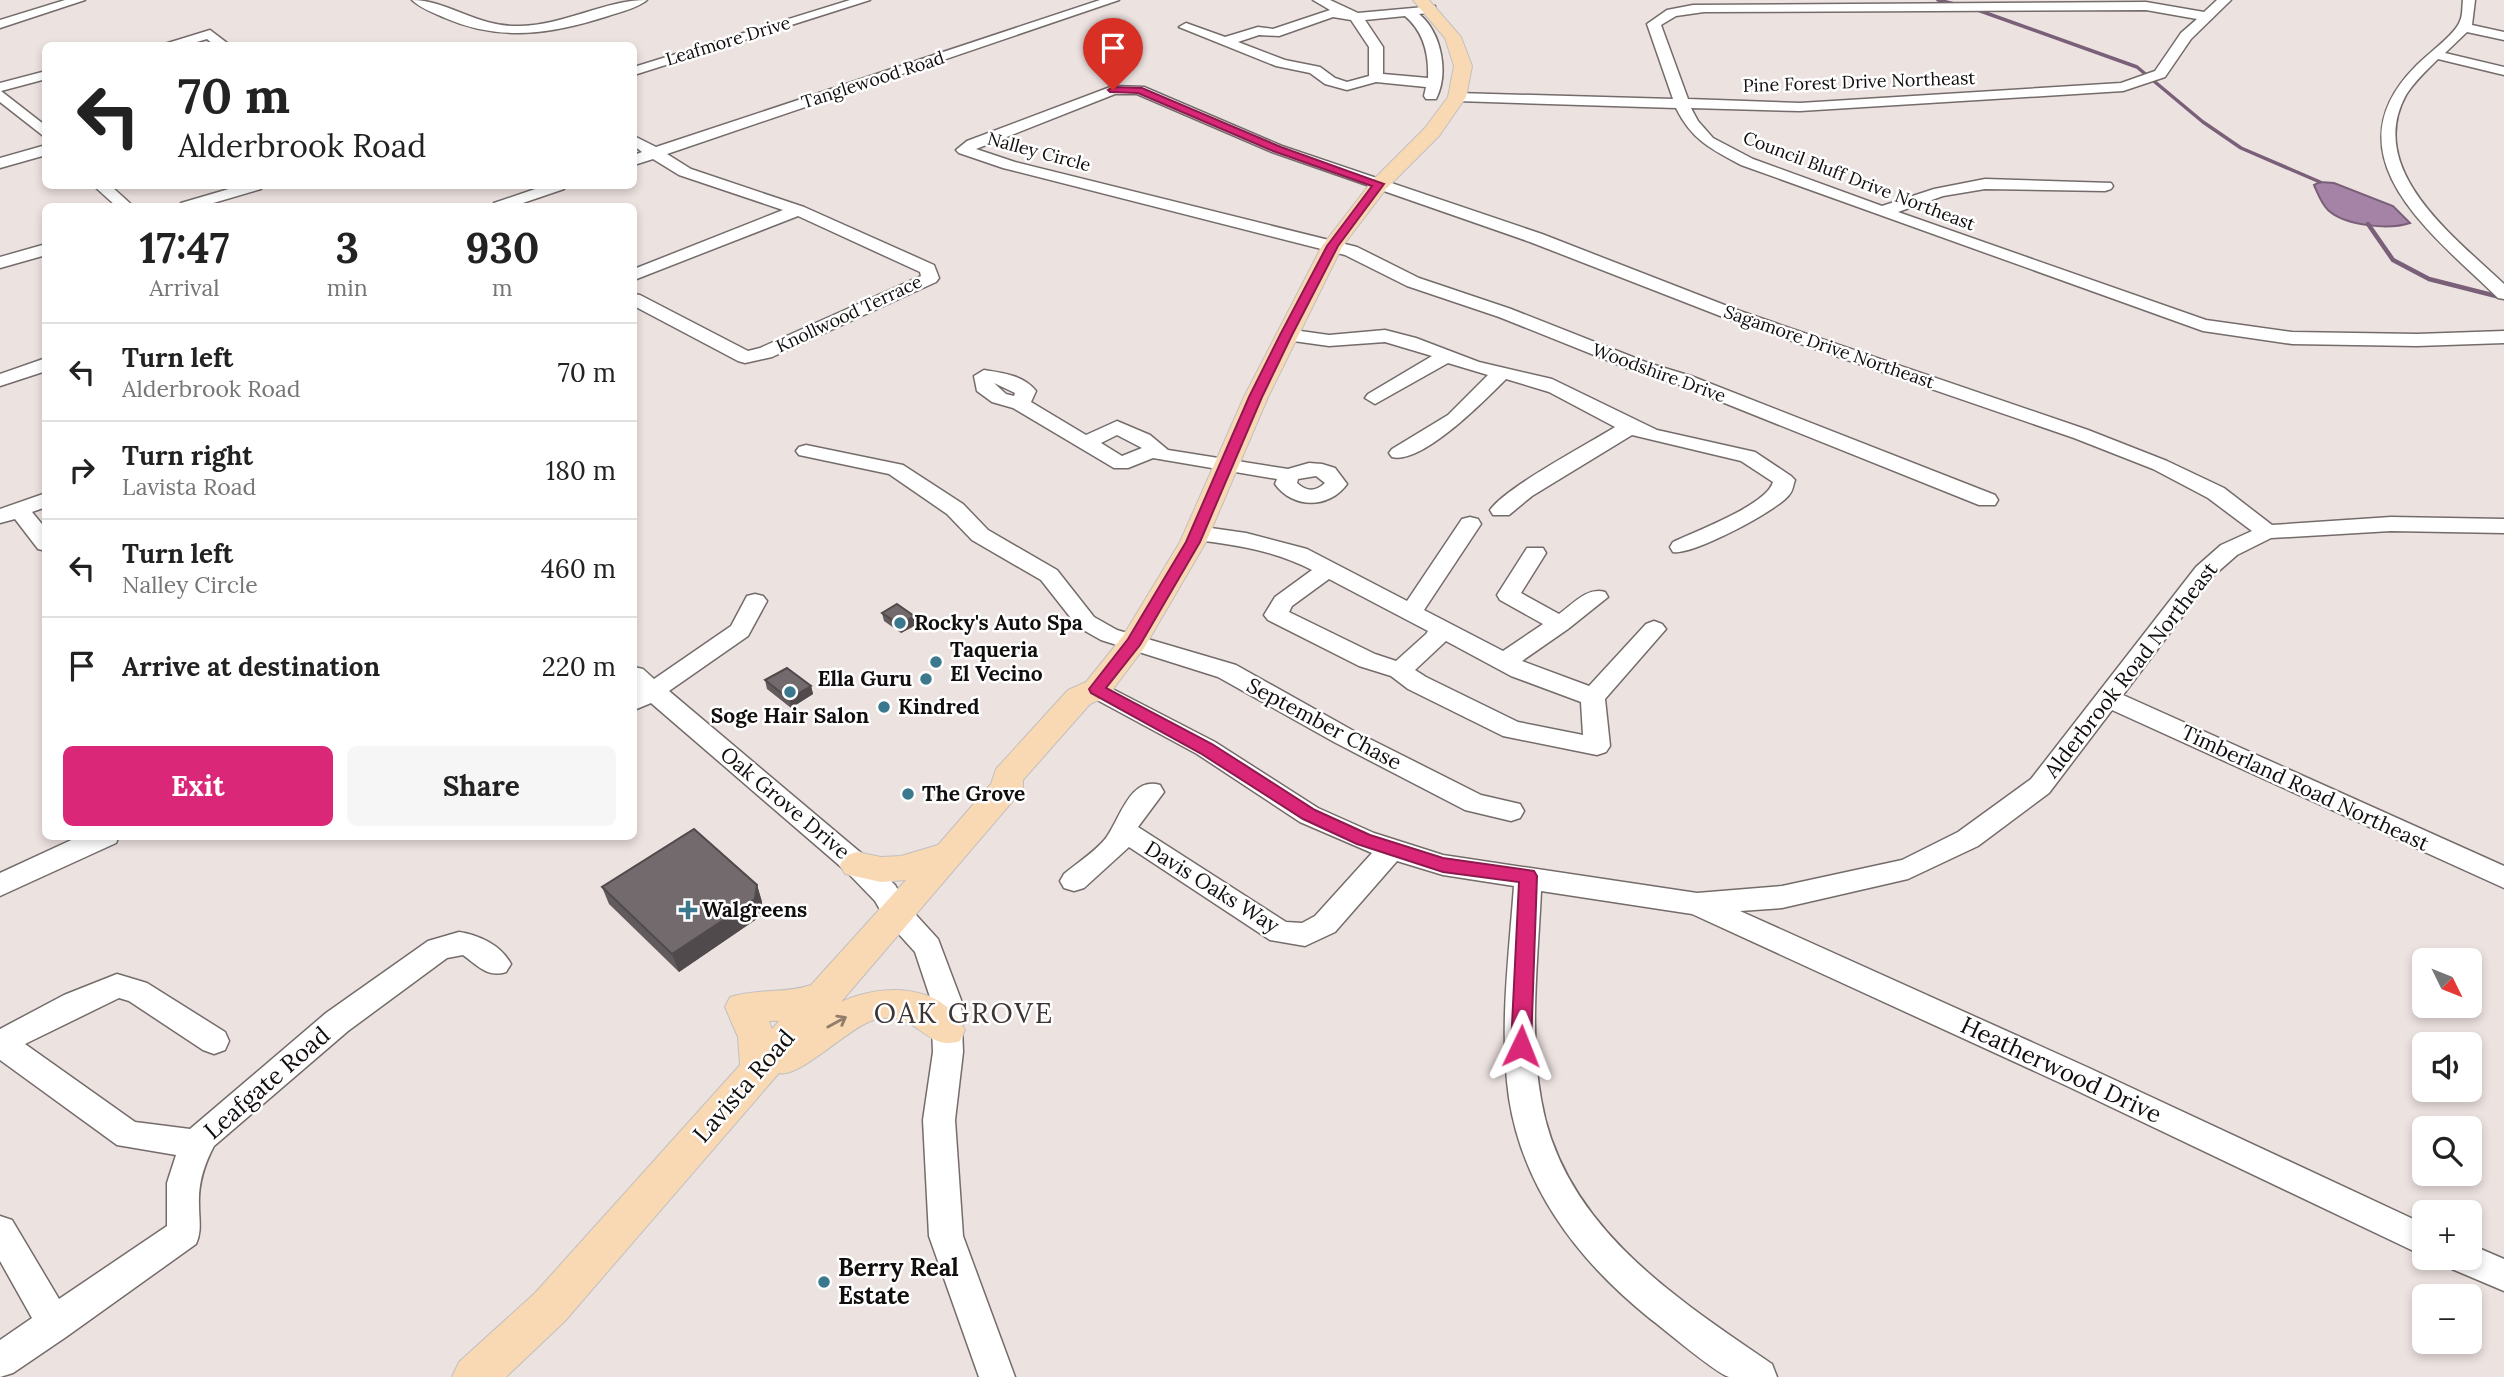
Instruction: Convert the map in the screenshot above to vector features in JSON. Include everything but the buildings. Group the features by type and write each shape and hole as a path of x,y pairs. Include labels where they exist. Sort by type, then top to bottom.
{"main road":[{"name":"Lavista Road","path":"474,1377 550,1307 951,852 1007,787 1007,777 1049,728 1079,697 1097,689 1134,641 1197,533 1286,335 1332,246 1379,184 1432,132 1457,97 1463,66 1452,37 1417,9"},
{"path":"857,864 887,871 909,869 951,852"},
{"path":"750,1080 760,1056 757,1032 743,1007 794,1006 822,996"},
{"path":"750,1080 830,1026 873,1003 892,1002 913,1006 933,1016 947,1030"}],"street":[{"path":"0,24 79,0"},
{"path":"418,0 471,23 505,30 541,28 641,0"},
{"name":"Leafmore Drive","path":"637,70 864,0"},
{"name":"Tanglewood Road","path":"637,159 1113,0"},
{"path":"1319,0 1350,13 1380,15 1417,9"},
{"name":"Pine Forest Drive Northeast","path":"1457,97 1499,96 1683,106 1800,107 2123,87 2160,74 2172,53 2225,0"},
{"path":"2469,0 2468,19 2464,27 2398,95 2390,116 2392,164 2404,189 2504,294"},
{"name":"Council Bluff Drive Northeast","path":"2207,17 2146,6 1681,12 1659,19 1654,24 1683,106 1691,122 1708,141 1748,162 1882,212 2203,325 2292,338 2417,340 2504,337"},
{"path":"1224,41 1258,31 1274,33 1333,13 1417,9"},
{"path":"1186,27 1281,62 1315,70 1330,81 1347,86 1376,78 1433,90 1434,49 1418,19 1417,9"},
{"path":"1350,13 1376,47 1376,78"},
{"path":"2464,27 2504,36"},
{"path":"180,42 210,34 219,42"},
{"path":"2437,55 2504,71"},
{"path":"0,87 42,76"},
{"name":"Nalley Circle","path":"1332,246 996,161 964,150 972,144 1092,97 1113,90 1127,89 1139,90 1277,149 1379,184"},
{"path":"0,95 42,131"},
{"name":"Knollwood Terrace","path":"637,142 685,172 798,210 909,259 928,269 929,278 765,353 744,357 637,301"},
{"path":"0,163 42,151"},
{"name":"Sagamore Drive Northeast","path":"1379,184 1536,238 1734,314 2148,460 2216,493 2267,532"},
{"path":"1882,212 1940,192 1986,184 2105,186"},
{"path":"105,189 121,203"},
{"path":"197,203 245,189"},
{"path":"509,203 549,189"},
{"path":"637,274 798,210"},
{"name":"Woodshire Drive","path":"1332,246 1351,251 1413,282 1505,313 1641,367 1684,380 1987,500"},
{"path":"0,263 42,250"},
{"path":"1286,335 1344,340 1388,336 1463,362 1543,382 1630,427 1661,437 1726,448 1753,457 1770,466 1784,480 1781,492 1759,509 1681,547"},
{"path":"1375,398 1448,355"},
{"path":"0,380 42,365"},
{"path":"1399,453 1455,419 1502,372"},
{"path":"1020,404 1121,464 1156,450"},
{"path":"1086,443 1117,427 1143,439 1162,455 1227,466 1298,472"},
{"path":"1501,510 1525,492 1630,427"},
{"name":"September Chase","path":"806,451 897,469 955,509 980,535 1049,575 1086,622 1110,635 1227,671 1343,736 1474,803 1511,811"},
{"path":"42,501 10,513 42,541"},
{"path":"1411,612 1470,524"},
{"name":"Alderbrook Road Northeast","path":"1697,904 1782,897 1908,869 1968,839 2040,786 2204,572 2229,550 2267,532 2391,524 2504,526"},
{"path":"1197,533 1246,540 1299,555 1505,661 1593,696"},
{"path":"1535,553 1508,595 1560,624"},
{"path":"1327,569 1283,602 1276,615 1367,660 1400,670 1418,683 1512,730 1597,746 1593,696 1654,629"},
{"path":"1505,661 1597,597"},
{"path":"640,689 696,663 740,631 755,601"},
{"path":"1400,670 1436,638 1441,628"},
{"name":"Oak Grove Drive","path":"640,689 857,864 928,947 946,1000 948,1052 939,1120 946,1236 997,1377"},
{"path":"1097,689 1206,748 1309,815 1364,839 1443,865 1697,904"},
{"name":"Timberland Road Northeast","path":"2106,697 2504,878"},
{"path":"1074,881 1117,844 1128,819 1151,792"},
{"name":"Davis Oaks Way","path":"1124,831 1280,932 1305,935 1325,923 1392,849"},
{"path":"0,885 97,840"},
{"path":"1528,876 1521,1046 1525,1100 1546,1175 1560,1200 1597,1247 1637,1286 1684,1324 1759,1377"},
{"name":"Heatherwood Drive","path":"1697,904 2078,1077 2412,1235"},
{"name":"Leafgate Road","path":"0,1361 184,1233 180,1196 188,1160 203,1136 337,1022 438,949 459,943 471,945 496,964"},
{"path":"198,1144 128,1135 0,1043 75,1004 117,986 136,991 214,1041"},
{"path":"5,1251 54,1325"},
{"path":"2482,1266 2504,1275"}],"shaded area":[{"path":"2320,182 2334,183 2393,206 2410,223 2379,226 2345,220 2323,204 2314,185"}],"waterway":[{"path":"1938,0 1959,5"},
{"path":"1972,8 2137,67 2203,122 2241,148 2320,182"},
{"path":"2368,224 2393,260 2429,279 2504,298"}],"place":[{"name":"Rocky's Auto Spa","path":"900,623"},
{"name":"Taqueria El Vecino","path":"936,662"},
{"name":"Ella Guru","path":"926,679"},
{"name":"Soge Hair Salon","path":"790,692"},
{"name":"Kindred","path":"884,707"},
{"name":"The Grove","path":"908,794"},
{"name":"Walgreens","path":"688,910"},
{"name":"Berry Real Estate","path":"824,1282"}],"district":[{"name":"OAK GROVE","path":"964,1013"}],"route":[{"path":"1113,90 1139,90 1277,149 1379,184 1332,246 1255,397 1193,542 1134,641 1097,689 1206,748 1309,815 1364,839 1443,865 1528,876 1521,1046"}]}
